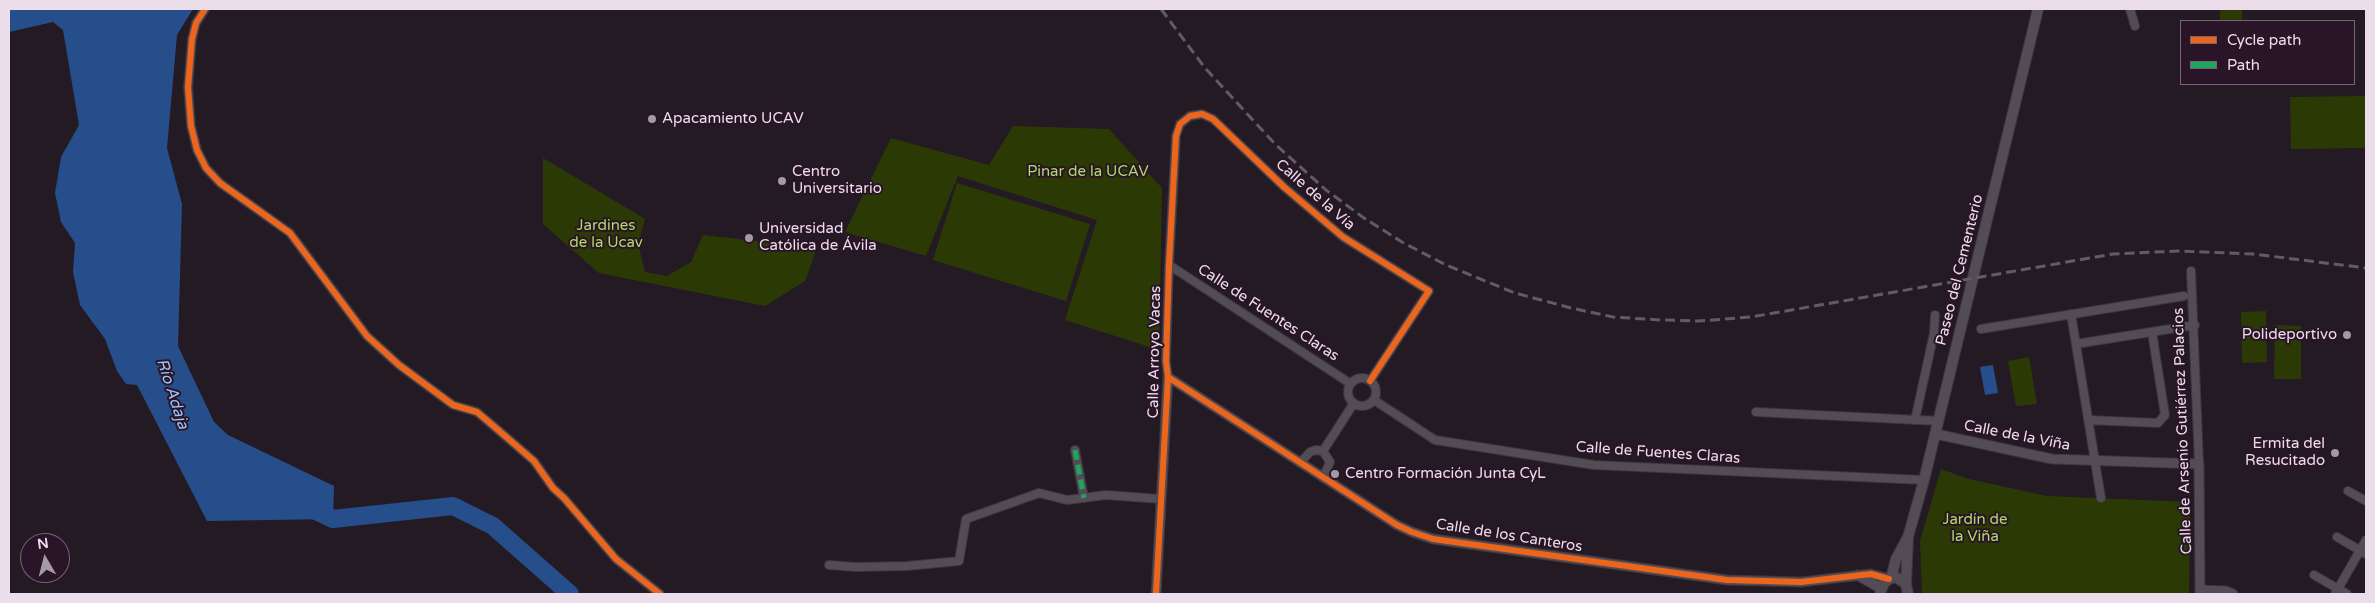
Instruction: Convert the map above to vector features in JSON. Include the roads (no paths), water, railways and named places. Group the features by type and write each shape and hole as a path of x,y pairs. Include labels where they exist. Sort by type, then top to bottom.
{"main road":[{"name":"Paseo del Cementerio","path":"1890,578 1896,560 1908,537 1936,434 2038,9"},
{"name":"Paseo del Cementerio","path":"1908,537 1908,590"},
{"path":"1879,592 1890,578 1900,578 1908,590"}],"street":[{"path":"205,9 196,23 192,38 188,87 190,126 197,150 206,168 220,183 290,233 367,336 399,365 453,404 476,412 498,429 534,461 553,488 564,498 616,559 660,594"},
{"path":"2130,9 2135,26"},
{"name":"Calle de la Vía","path":"1190,116 1202,114 1213,119 1284,187 1343,237 1429,291 1370,380"},
{"name":"Calle Arroyo Vacas","path":"1156,594 1168,377 1166,361 1176,136 1180,124 1190,116"},
{"name":"Calle de Fuentes Claras","path":"1170,265 1351,384"},
{"name":"Calle de Arsenio Gutiérrez Palacios","path":"2191,271 2195,325 2199,464 2200,592"},
{"path":"1981,329 2184,296"},
{"name":"Calle de la Viña","path":"2071,314 2101,498"},
{"path":"1915,420 1934,333 1936,315"},
{"path":"2076,344 2195,325"},
{"path":"2088,420 2158,423 2165,414 2152,332"},
{"name":"Calle de los Canteros","path":"1168,377 1397,525 1434,539 1726,580 1801,582 1871,574 1890,578"},
{"path":"1358,379 1370,380 1376,387 1374,400 1362,406 1354,403 1349,396 1351,384 1358,379"},
{"name":"Calle de Fuentes Claras","path":"1374,400 1435,440 1594,465 1924,480"},
{"path":"1323,452 1354,403"},
{"path":"1756,412 1939,421"},
{"name":"Calle de la Viña","path":"1936,434 2052,459 2095,462 2199,464"},
{"path":"1074,450 1084,498"},
{"path":"1300,463 1310,452 1316,450 1323,452 1330,462 1324,478"},
{"path":"2348,491 2366,501"},
{"path":"830,564 856,567 959,561 966,520 1039,493 1067,500 1106,495 1162,499"},
{"path":"2337,537 2363,552"},
{"path":"2337,592 2363,552 2366,540"},
{"path":"1856,575 1879,592"},
{"path":"2314,575 2337,592 2347,594"},
{"path":"2200,592 2226,592 2232,594"}],"water":[{"path":"9,9 193,9 177,35 167,148 182,204 178,346 214,422 228,435 334,486 333,519 207,521 137,385 126,384 117,371 105,339 80,305 73,272 75,243 61,222 55,193 61,157 79,125 63,30 53,22 9,32"},
{"path":"1993,365 1998,393 1985,395 1980,367"}],"waterway":[{"name":"Río Adaja","path":"312,509 333,519 453,506 493,526 570,594"}],"railway":[{"path":"1161,9 1205,68 1275,144 1326,190 1364,218 1402,242 1446,265 1515,293 1571,308 1613,317 1661,320 1699,321 1751,317 2113,254 2179,251 2253,254 2366,268"}],"place":[{"name":"Apacamiento UCAV","path":"652,119"},
{"name":"Centro Universitario","path":"782,181"},
{"name":"Universidad Católica de Ávila","path":"749,238"},
{"name":"Polideportivo","path":"2347,335"},
{"name":"Ermita del Resucitado","path":"2335,453"},
{"name":"Centro Formación Junta CyL","path":"1335,474"}],"park label":[{"name":"Pinar de la UCAV","path":"1088,172"},
{"name":"Jardines de la Ucav","path":"606,234"},
{"name":"Jardín de la Viña","path":"1975,528"}]}
